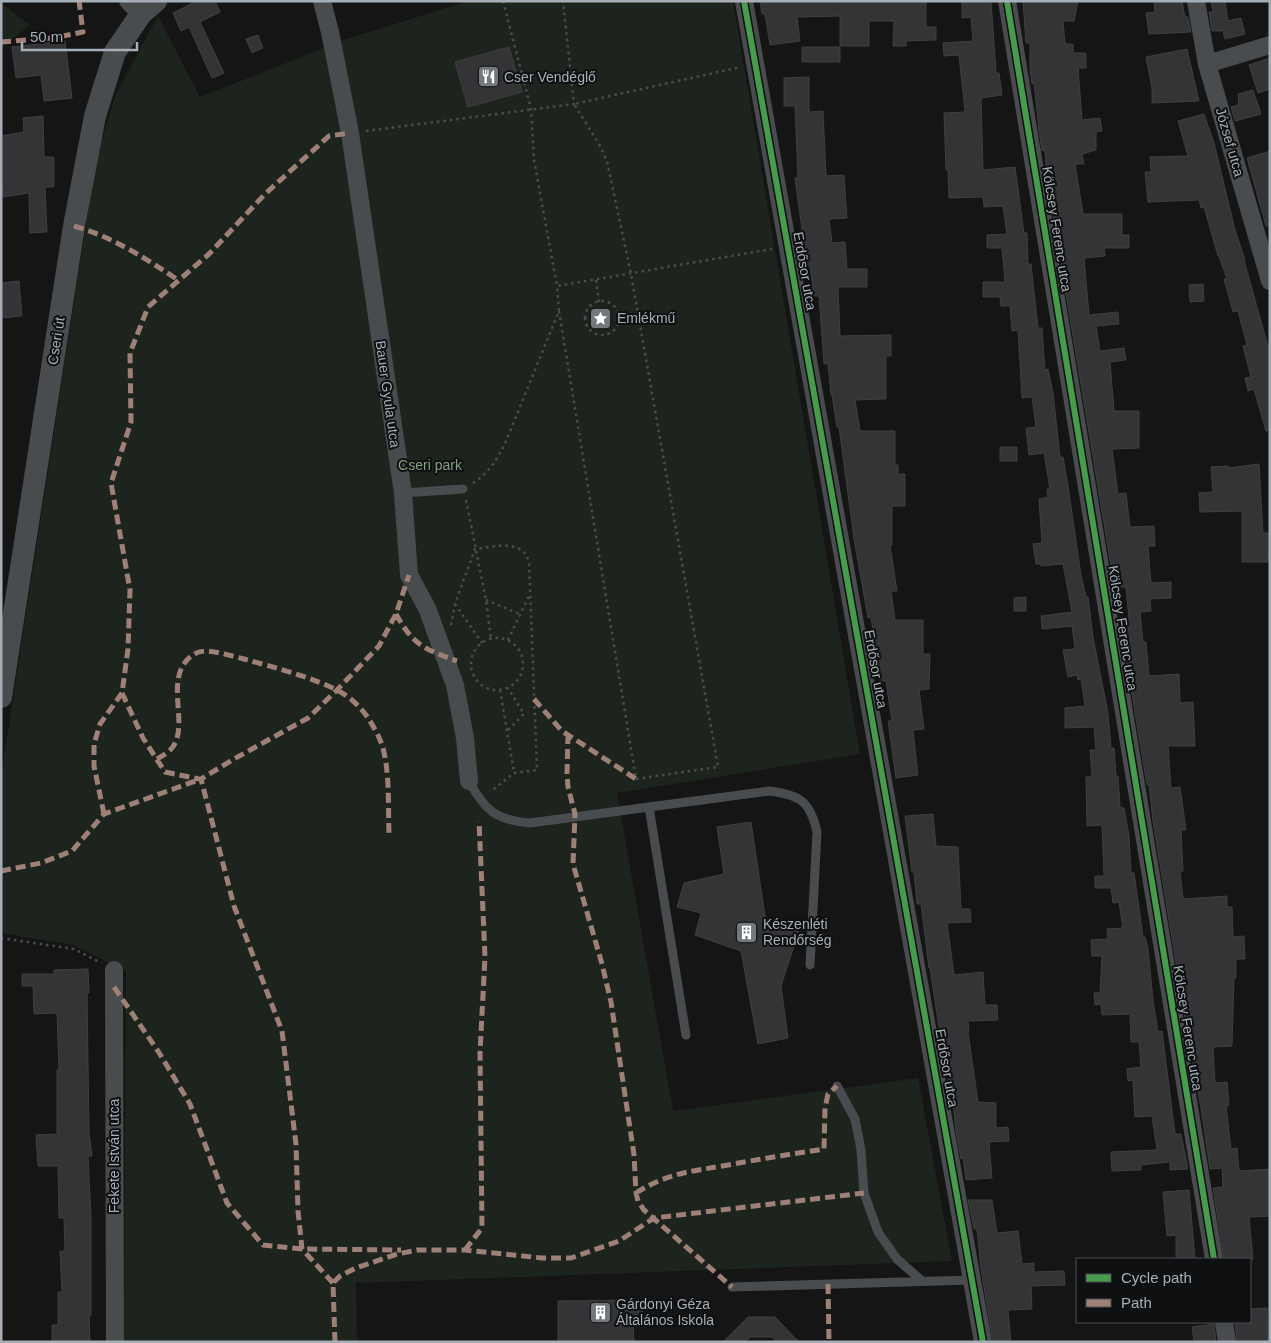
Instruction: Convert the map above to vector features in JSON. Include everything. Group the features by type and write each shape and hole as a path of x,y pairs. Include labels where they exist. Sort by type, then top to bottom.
{"street":[{"name":"Bauer Gyula utca","path":"322,1 350,133 403,493 409,576 427,608 455,685 465,738 469,781"},
{"name":"Erdősor utca","path":"744,1 983,1342"},
{"name":"Kölcsey Ferenc utca","path":"1007,1 1214,1258"},
{"name":"József utca","path":"1196,1 1207,64 1270,281"},
{"name":"Cseri út","path":"1,697 72,236 95,116 115,52 141,5"},
{"path":"1207,64 1270,44"},
{"name":"Fekete István utca","path":"114,970 115,1342"},
{"path":"1224,1323 1227,1342"}],"lane":[{"path":"403,493 464,489"},
{"path":"469,781 479,800 494,814 511,821 530,823 770,791 789,794 804,802 813,815 817,832 810,965"},
{"path":"649,807 686,1034"},
{"path":"837,1086 855,1119 861,1150 864,1194 878,1232 897,1259 922,1281"},
{"path":"732,1287 972,1280"}],"path":[{"path":"503,1 532,109 534,160 557,286 559,311 636,779 718,767 631,274 607,161 599,144 574,104 563,1"},
{"path":"350,133 574,104 755,64"},
{"path":"557,286 788,246"},
{"path":"596,280 599,302"},
{"path":"599,302 608,302 614,305 620,318 616,328 608,335 595,334 585,325 586,310 589,305 599,302"},
{"path":"491,639 486,600 464,489 479,479 496,462 559,311"},
{"path":"475,549 510,546 522,550 528,557 537,770 514,773 479,800"},
{"path":"453,633 451,624 455,604 475,549"},
{"path":"508,640 530,594"},
{"path":"486,600 520,614"},
{"path":"455,604 482,643"},
{"path":"491,639 508,640 515,645 523,660 520,676 508,688 500,690 490,689 481,685 475,678 471,668 475,650 482,643 491,639"},
{"path":"507,731 524,714 508,688"},
{"path":"500,690 514,773"},
{"path":"1,938 74,949 114,970"}],"green space":[{"name":"Cseri park","path":"468,1 733,1 860,754 617,793 673,1111 918,1078 952,1261 356,1283 357,1342 124,1342 126,971 73,945 1,933 1,777 96,159 116,94 158,16 200,97 347,39"},
{"path":"1,3 30,25 1,48"}],"building":[{"path":"197,1 215,1 220,12 200,22 224,73 212,78 189,27 181,31 173,13"},
{"path":"760,1 926,1 926,27 936,27 936,40 906,41 906,46 893,46 894,21 869,21 869,46 840,46 840,16 797,17 800,41 770,45 765,14 762,14"},
{"path":"991,1 996,73 999,73 1002,95 981,98 983,170 1015,167 1024,233 1027,233 1028,264 1031,264 1038,328 1042,328 1045,370 1048,369 1053,393 1060,457 1063,457 1081,575 1086,597 1088,597 1093,637 1108,713 1111,748 1114,748 1120,807 1124,808 1129,836 1131,873 1134,873 1143,937 1145,937 1148,949 1158,1032 1162,1031 1175,1134 1181,1134 1188,1169 1170,1170 1170,1162 1141,1165 1141,1170 1112,1171 1111,1152 1157,1150 1152,1116 1135,1117 1133,1080 1128,1081 1127,1069 1141,1067 1139,1042 1131,1042 1130,1014 1102,1015 1101,1004 1095,1005 1094,993 1100,993 1102,956 1092,956 1091,940 1108,939 1107,929 1123,928 1119,902 1113,903 1111,888 1095,888 1095,876 1104,876 1102,825 1087,826 1086,777 1092,777 1090,750 1096,750 1094,727 1065,728 1065,708 1085,706 1081,679 1078,680 1077,675 1068,677 1063,650 1075,649 1072,626 1042,629 1041,616 1072,612 1063,564 1041,566 1041,564 1036,564 1033,544 1042,543 1039,499 1048,497 1047,489 1050,489 1044,453 1029,455 1026,428 1036,427 1032,397 1022,398 1018,330 1012,331 1010,306 1001,306 1000,297 983,297 983,282 1005,282 1002,248 987,248 987,235 1007,234 1003,206 984,207 983,197 949,198 948,169 946,170 944,113 965,112 959,55 944,56 943,43 973,41 971,17 962,18 962,2"},
{"path":"1023,1 1078,1 1074,21 1063,21 1065,44 1073,44 1073,53 1086,53 1086,68 1078,68 1082,120 1100,118 1102,131 1096,132 1096,150 1082,154 1084,164 1075,164 1083,214 1122,214 1122,235 1129,235 1129,248 1104,248 1105,256 1084,258 1089,315 1118,312 1119,324 1096,326 1100,351 1124,348 1126,360 1110,362 1114,411 1139,411 1139,448 1112,449 1118,494 1126,493 1130,527 1154,526 1155,546 1148,546 1151,583 1171,582 1171,598 1150,599 1151,611 1140,612 1143,642 1146,642 1149,676 1179,674 1180,703 1193,702 1195,746 1168,746 1171,788 1180,787 1186,830 1181,830 1183,871 1180,871 1183,899 1227,896 1227,907 1232,907 1233,937 1244,936 1245,959 1236,959 1232,1046 1213,1047 1215,1083 1227,1082 1229,1105 1226,1106 1231,1149 1237,1148 1239,1171 1270,1169 1270,1216 1249,1217 1253,1259 1224,1258 1213,1188 1223,1187 1222,1168 1210,1169 1188,1036 1188,1025 1186,1025 1153,821 1149,785 1147,785 1121,630 1120,618 1129,618 1126,587 1115,587 1114,565 1111,566 1053,215 1055,215 1049,180 1047,180 1045,150 1042,151 1034,83 1032,84 1030,68 1030,43 1026,43"},
{"path":"1154,1 1182,1 1185,17 1188,17 1191,32 1149,34 1146,13 1155,12"},
{"path":"1211,1 1225,1 1228,21 1241,18 1245,34 1225,39 1223,31 1212,31 1209,12 1213,12"},
{"path":"258,35 263,48 252,53 246,39"},
{"path":"65,41 72,98 44,101 41,75 16,78 12,47"},
{"name":"Cser Vendéglő","path":"509,47 522,92 468,107 455,62"},
{"path":"802,47 840,47 840,62 802,62"},
{"path":"1187,49 1199,101 1152,103 1152,88 1146,57"},
{"path":"1270,58 1270,89 1258,93 1249,65"},
{"path":"809,77 809,112 823,111 826,176 844,175 847,218 829,219 832,243 845,242 847,269 867,269 867,287 838,287 840,336 891,335 891,356 886,356 886,399 855,400 860,431 895,431 895,465 898,465 898,474 905,474 905,506 892,506 892,545 890,545 897,591 891,591 895,620 923,620 923,654 930,654 929,689 919,690 924,729 913,730 918,775 896,778 888,721 892,721 886,681 881,681 871,617 868,618 854,539 839,427 837,427 831,395 828,363 824,364 819,296 814,296 810,266 807,266 795,178 798,178 795,106 784,106 784,78"},
{"path":"1253,90 1261,114 1235,121 1231,107 1239,105 1238,94"},
{"path":"1204,114 1214,143 1235,230 1270,354 1270,430 1266,431 1254,389 1248,391 1245,378 1251,377 1243,346 1247,345 1238,311 1233,312 1224,279 1227,279 1218,256 1204,207 1201,208 1199,200 1148,202 1145,172 1151,172 1150,157 1188,156 1178,121"},
{"path":"43,116 44,157 54,157 54,187 45,187 47,232 30,233 29,193 3,197 1,136 24,132 23,118"},
{"path":"1270,151 1270,226 1266,226 1247,158"},
{"path":"19,281 22,316 1,318 1,283"},
{"path":"1203,284 1204,301 1190,302 1189,285"},
{"path":"1000,447 1017,447 1017,461 1000,461"},
{"path":"1259,464 1263,533 1270,533 1268,562 1242,562 1242,511 1200,512 1199,493 1213,492 1211,467 1228,466 1228,468"},
{"path":"1026,597 1026,611 1014,611 1014,598"},
{"path":"933,814 936,846 958,847 961,909 970,909 971,922 947,923 954,975 983,972 985,1005 997,1005 998,1020 968,1021 978,1102 996,1103 996,1128 1008,1127 1009,1141 989,1142 992,1178 966,1180 963,1158 961,1159 956,1132 947,1067 945,1067 921,904 917,904 905,816"},
{"name":"Készenléti Rendőrség","path":"751,822 767,930 801,924 781,986 788,1038 758,1044 741,951 695,935 701,913 677,907 684,883 724,874 717,827"},
{"path":"88,969 89,1133 92,1156 88,1157 91,1217 90,1342 52,1342 52,1325 58,1325 58,1292 62,1292 60,1251 65,1251 64,1218 59,1218 58,1166 38,1166 36,1135 57,1134 57,1070 59,1070 57,1013 34,1014 33,986 22,986 22,974 54,974 54,970"},
{"path":"1189,1190 1195,1258 1176,1258 1176,1235 1167,1236 1163,1192"},
{"path":"968,1200 992,1200 997,1233 1018,1231 1022,1264 1034,1263 1034,1272 1064,1271 1065,1285 1031,1286 1032,1309 1008,1310 1011,1342 993,1342 981,1269 977,1229 974,1229"},
{"name":"Gárdonyi Géza Általános Iskola","path":"642,1300 643,1322 633,1323 634,1342 558,1342 558,1301"},
{"path":"1267,1308 1268,1342 1237,1342 1235,1323 1251,1323 1251,1309"},
{"path":"748,1317 775,1317 799,1342 777,1342 772,1337 750,1337 745,1342 723,1342"},
{"path":"1214,1324 1216,1342 1194,1342 1192,1327"}],"marked path":[{"path":"1,42 53,38 83,32 79,1"},
{"path":"104,814 94,766 94,744 100,724 122,693 128,649 130,590 111,483 131,422 130,353 148,307 209,254 265,194 329,136 350,133"},
{"path":"74,226 115,242 178,280"},
{"path":"333,1283 302,1249 298,1211 296,1144 282,1031 234,906 201,779 308,718 337,690 379,646 396,614 409,575"},
{"path":"396,614 408,633 420,645 457,661"},
{"path":"157,759 172,748 177,738 179,727 178,679 182,668 189,658 195,654 207,651 221,653 304,677 327,685 346,695 362,710 375,729 383,748 387,769 389,835"},
{"path":"122,693 143,738 165,772 199,779"},
{"path":"534,699 562,731 636,779"},
{"path":"568,734 568,787 575,814 573,864 611,1002 634,1155 638,1201 644,1210 732,1287"},
{"path":"1,871 41,863 72,851 104,814 201,779"},
{"path":"465,1250 482,1228 480,1052 485,957 479,821"},
{"path":"114,987 158,1051 190,1104 227,1203 263,1245 302,1249 401,1250"},
{"path":"636,1193 647,1186 680,1174 824,1149 825,1108 828,1094 837,1086"},
{"path":"335,1342 333,1283 340,1276 356,1268 397,1254 418,1250 465,1250 542,1258 571,1258 619,1241 654,1218 864,1193"},
{"path":"828,1284 829,1342"}],"cycle path":[{"path":"744,1 983,1342"},
{"path":"1007,1 1214,1258"}],"place":[{"name":"Cser Vendéglő","path":"488,77"},
{"name":"Emlékmű","path":"601,318"},
{"name":"Készenléti Rendőrség","path":"747,932"},
{"name":"Gárdonyi Géza Általános Iskola","path":"600,1312"}]}
